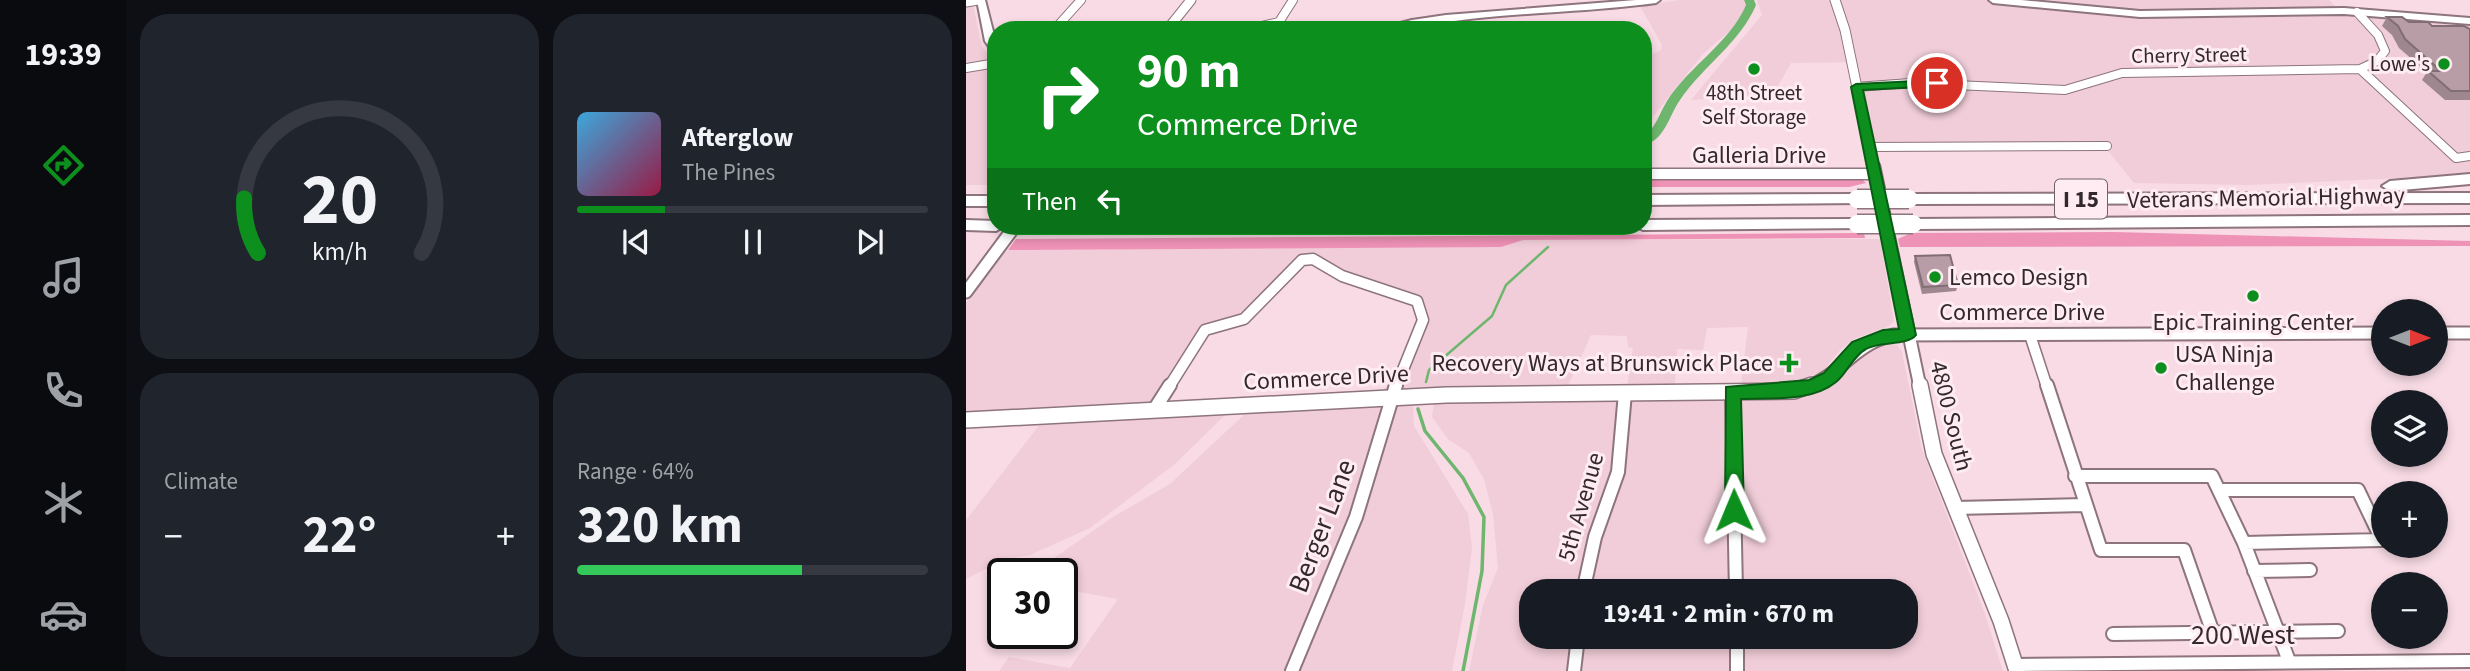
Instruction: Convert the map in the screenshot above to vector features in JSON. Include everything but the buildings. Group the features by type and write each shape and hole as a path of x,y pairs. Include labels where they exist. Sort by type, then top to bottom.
{"highway":[{"path":"2253,197 2470,180"},
{"name":"Veterans Memorial Highway","path":"1652,200 2470,198"},
{"path":"966,201 987,201"},
{"name":"Veterans Memorial Highway","path":"1652,225 2470,220"},
{"path":"2132,224 2470,234"},
{"path":"966,228 987,226"}],"main road":[{"path":"979,0 987,30"},
{"path":"1427,21 1461,15 1563,11 1656,0"},
{"path":"1993,0 2153,14 2357,12 2470,21"}],"street":[{"path":"966,2 979,0"},
{"path":"1062,21 1081,0"},
{"path":"1174,21 1191,0"},
{"path":"1280,21 1293,0"},
{"path":"1563,0 1563,11"},
{"name":"4800 South","path":"1835,0 1934,454 2016,668"},
{"path":"2357,12 2378,35 2385,51 2377,61 2360,69 2456,158 2470,156"},
{"path":"966,68 987,64"},
{"name":"Cherry Street","path":"1856,87 1930,83 2065,90 2122,73 2360,69"},
{"path":"1868,146 2107,146"},
{"name":"Galleria Drive","path":"1652,174 1874,174"},
{"path":"966,292 1008,235"},
{"name":"Berger Lane","path":"1154,410 1205,330 1244,319 1289,270 1306,259 1317,260 1342,276 1417,301 1423,320 1392,398 1356,517 1292,671"},
{"name":"Commerce Drive","path":"966,420 1392,398 1782,392 1813,386 1830,378 1858,346 1883,336 2371,333"},
{"path":"2448,333 2470,333"},
{"path":"2030,335 2101,550 2184,550 2213,632"},
{"path":"1732,392 1736,579"},
{"name":"5th Avenue","path":"1586,579 1595,537 1618,472 1625,393"},
{"path":"2075,476 2213,476 2244,543 2289,661"},
{"path":"2219,490 2358,490 2371,517"},
{"path":"1955,508 2085,505"},
{"path":"2244,543 2371,540"},
{"path":"2255,571 2310,570"},
{"path":"2113,634 2338,631"},
{"path":"1574,671 1577,649"},
{"path":"1737,649 1737,671"},
{"name":"200 West","path":"2016,668 2289,661 2470,660"}],"shaded area":[{"path":"966,0 972,0 982,47 987,53 987,185 966,185"},
{"path":"1680,0 1743,0 1748,9 1734,27 1703,54 1652,118 1652,54 1661,50 1662,45 1652,27 1652,21 1648,21 1640,6"},
{"path":"1757,0 2329,0 2337,8 2338,15 2470,24 2470,175 2248,185 2134,183 2101,142 1875,143 1857,62 1791,63 1773,95 1691,100 1762,15"},
{"path":"1652,177 1862,179 1866,183 1849,187 1652,187"},
{"path":"2114,232 2470,241 2470,246 1900,247 1898,239 1911,233"},
{"path":"1864,233 1865,238 1523,240 1501,247 1008,250 1016,239"},
{"path":"1880,239 1894,321 1889,326 1854,339 1841,349 1823,371 1794,383 1741,385 1748,327 1707,328 1703,350 1677,349 1675,385 1627,386 1633,348 1628,347 1627,336 1591,335 1568,386 1380,391 1389,386 1417,327 1417,305 1343,282 1313,265 1306,264 1288,278 1244,326 1208,336 1165,402 966,412 966,303 1004,252 1010,250 1469,247 1522,240"},
{"path":"1886,343 1897,345 1902,352 1922,450 1985,614 2003,671 1469,671 1483,605 1498,568 1493,514 1484,479 1469,453 1448,439 1432,417 1434,403 1802,399 1831,387 1867,350"},
{"path":"1413,404 1414,426 1468,514 1472,547 1465,604 1452,671 999,671 1009,657 1070,668 1118,599 1078,592 1078,558 1054,558 1113,517 1170,484 1247,412"},
{"path":"1227,413 1175,464 1090,528 1030,555 987,558 987,568 966,579 966,520 1041,423"}],"waterway":[{"path":"1652,136 1682,89 1747,15 1751,5 1749,0"},
{"path":"1426,382 1429,370 1492,316 1506,285 1548,247"},
{"path":"1418,409 1425,431 1463,478 1484,517 1482,571 1463,671"}],"place":[{"name":"Lowe's","path":"2444,64"},
{"name":"48th Street Self Storage","path":"1754,69"},
{"name":"Lemco Design","path":"1935,277"},
{"name":"Epic Training Center","path":"2253,296"},
{"name":"Recovery Ways at Brunswick Place","path":"1789,363"},
{"name":"USA Ninja Challenge","path":"2161,368"}],"route":[{"path":"1734,510 1732,392 1782,392 1813,386 1830,378 1858,346 1883,336 1908,335 1856,87 1937,83"}]}
